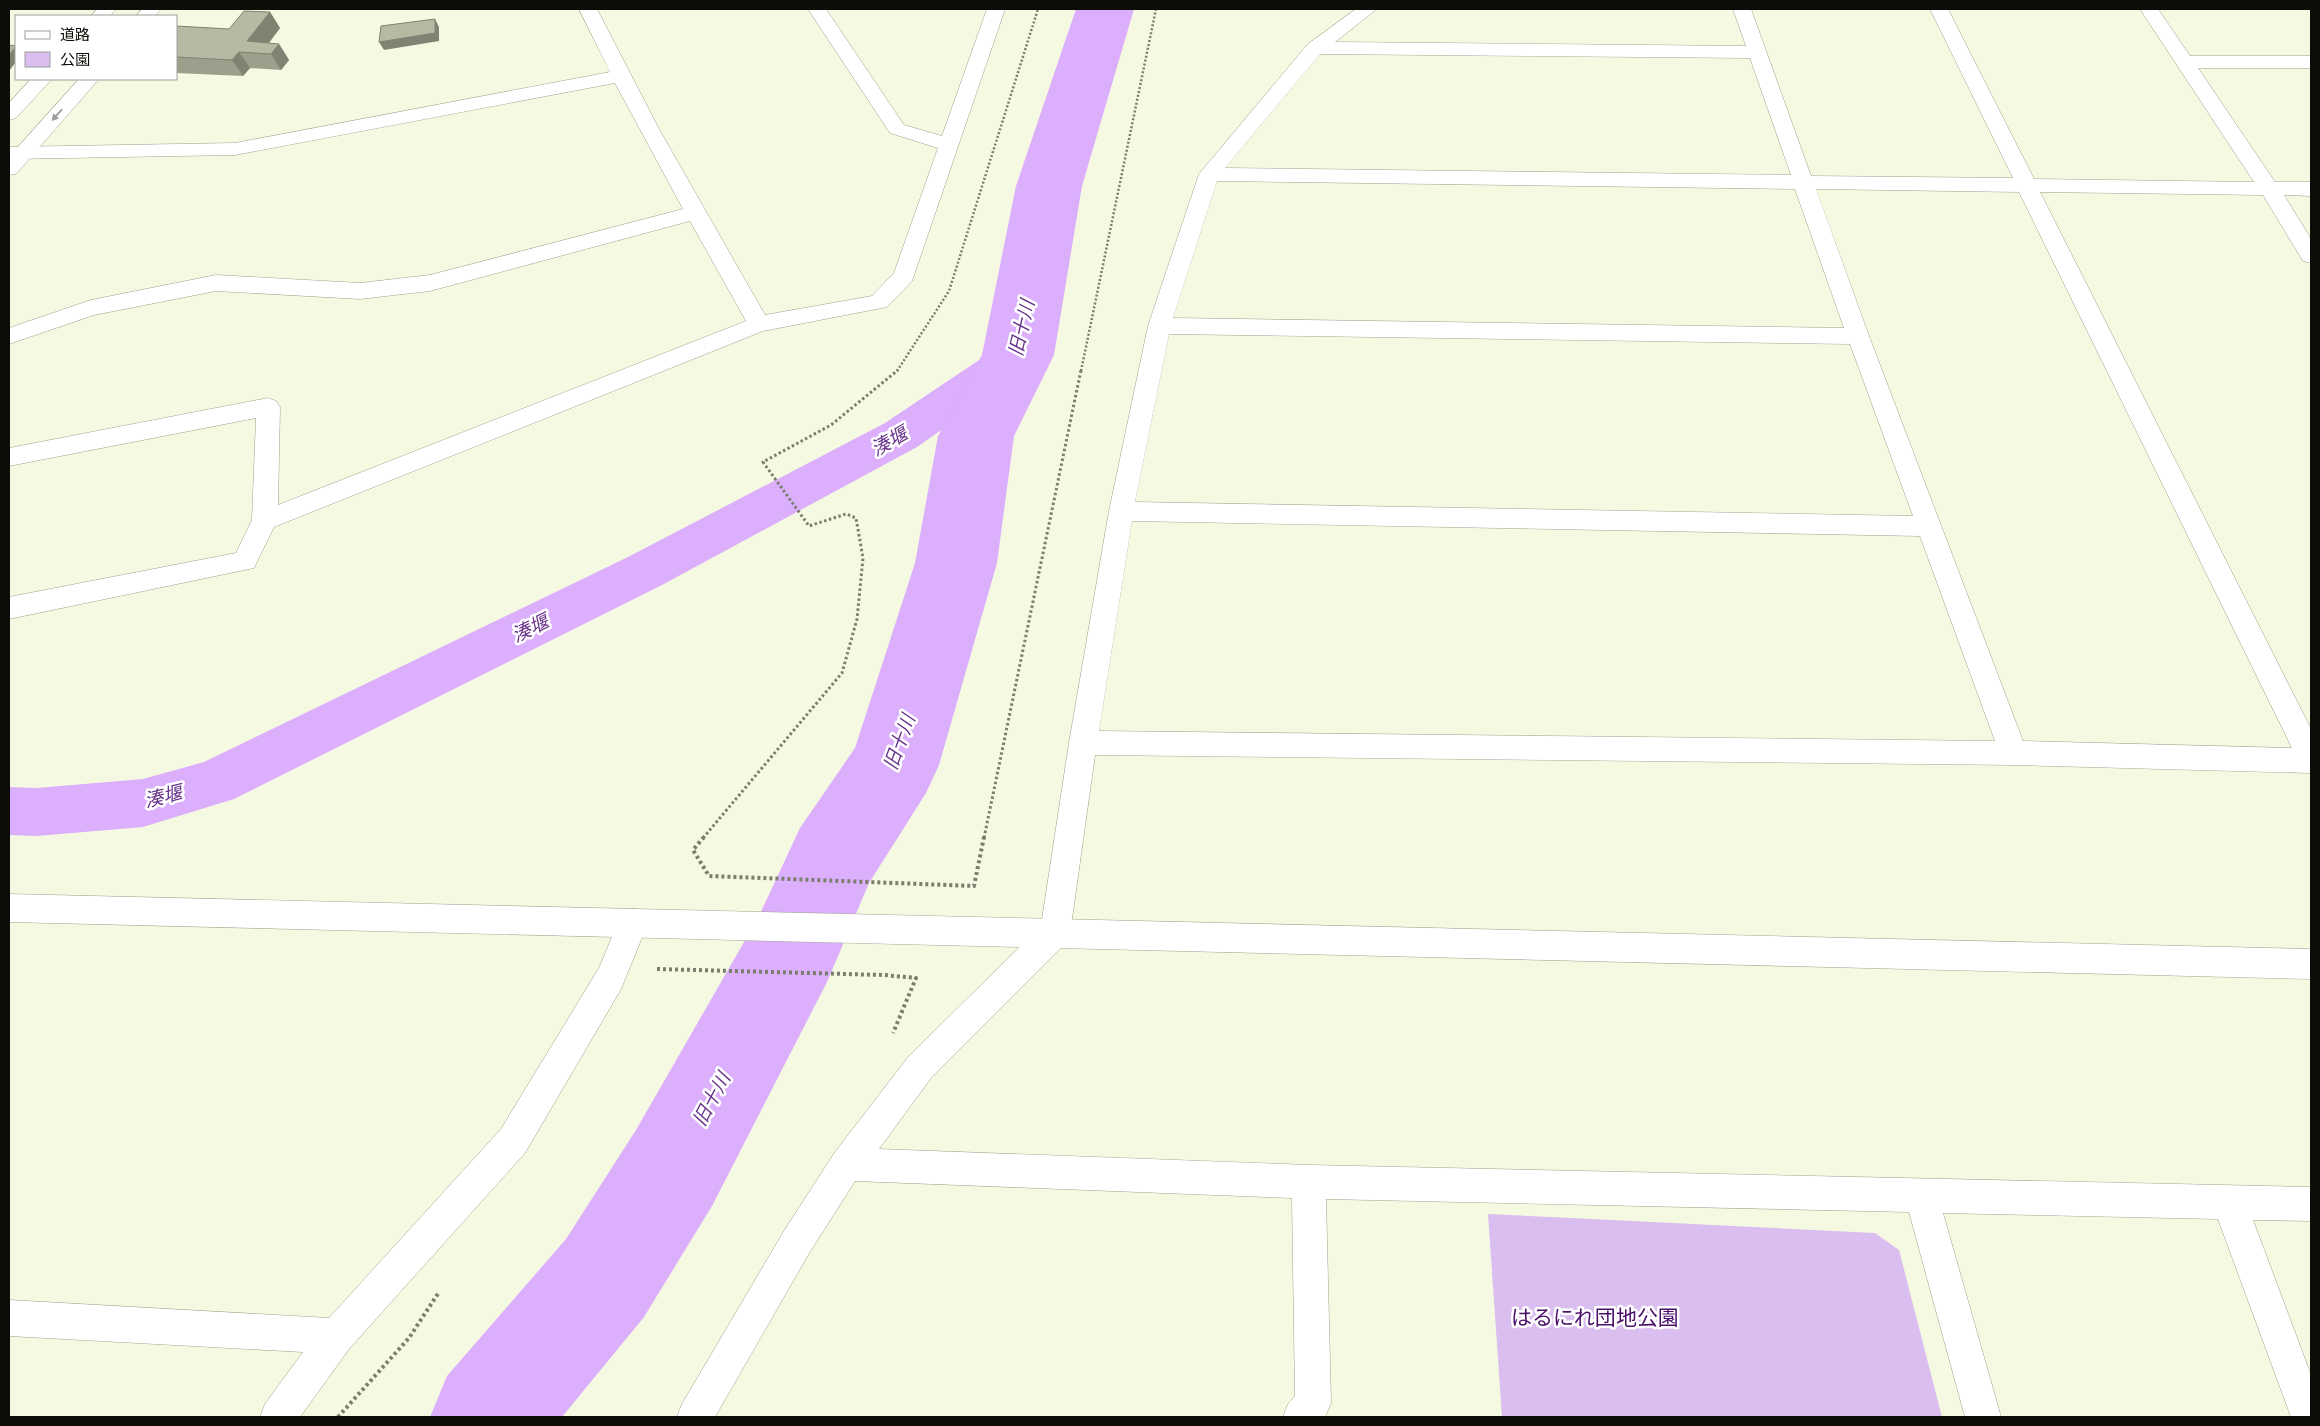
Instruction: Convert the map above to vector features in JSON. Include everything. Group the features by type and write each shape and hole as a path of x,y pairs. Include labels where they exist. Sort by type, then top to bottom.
{"street":[{"path":"588,9 620,76 694,213 759,324"},
{"path":"817,9 898,129 949,145"},
{"path":"265,520 759,324 879,302 904,276 996,9"},
{"path":"695,1417 796,1243 847,1164 920,1067 1055,933 1083,743 1121,512 1159,326 1209,174 1315,48 1368,9"},
{"path":"1742,9 1858,336 2014,753"},
{"path":"1939,9 2311,757"},
{"path":"2149,9 2269,188 2311,256"},
{"path":"1315,48 1758,52"},
{"path":"2183,62 2311,62"},
{"path":"16,153 235,149 620,76"},
{"path":"9,114 41,80"},
{"path":"9,169 16,153 89,80"},
{"path":"1209,174 2311,189"},
{"path":"9,336 91,308 216,283 360,291 430,282 694,213"},
{"path":"1159,326 1858,336"},
{"path":"9,456 268,407 265,520 245,561 9,608"},
{"path":"1121,512 1928,526"},
{"path":"1083,743 2014,753 2311,761"},
{"path":"9,908 2311,964"},
{"path":"278,1417 336,1336 513,1141 610,978 633,923"},
{"path":"847,1164 1309,1182 2311,1204"},
{"path":"1301,1417 1313,1403 1309,1182"},
{"path":"1921,1194 1983,1417"},
{"path":"2229,1202 2309,1417"},
{"path":"9,1318 336,1336"}],"path":[{"path":"763,462 809,526 846,514 856,518 864,558 858,619 842,674 693,850 709,876 974,886 1156,9"},
{"path":"667,970 884,975 916,978"}],"green space":[{"name":"はるにれ団地公園","path":"1488,1214 1875,1233 1899,1250 1942,1417 1502,1417"}],"building":[{"path":"244,11 270,12 247,41 279,44 271,54 239,52 232,60 178,57 178,26 229,29"},
{"path":"435,19 435,33 379,42 381,26"},
{"path":"9,45 15,46 15,47 9,55"}],"waterway":[{"name":"旧十川","path":"488,1417 605,1278 674,1168 793,949 833,858 894,765 956,563 976,436 1018,355 1049,186 1105,9"},
{"name":"湊堰","path":"9,811 37,812 143,803 215,782 645,571 901,435 1018,355"}]}
